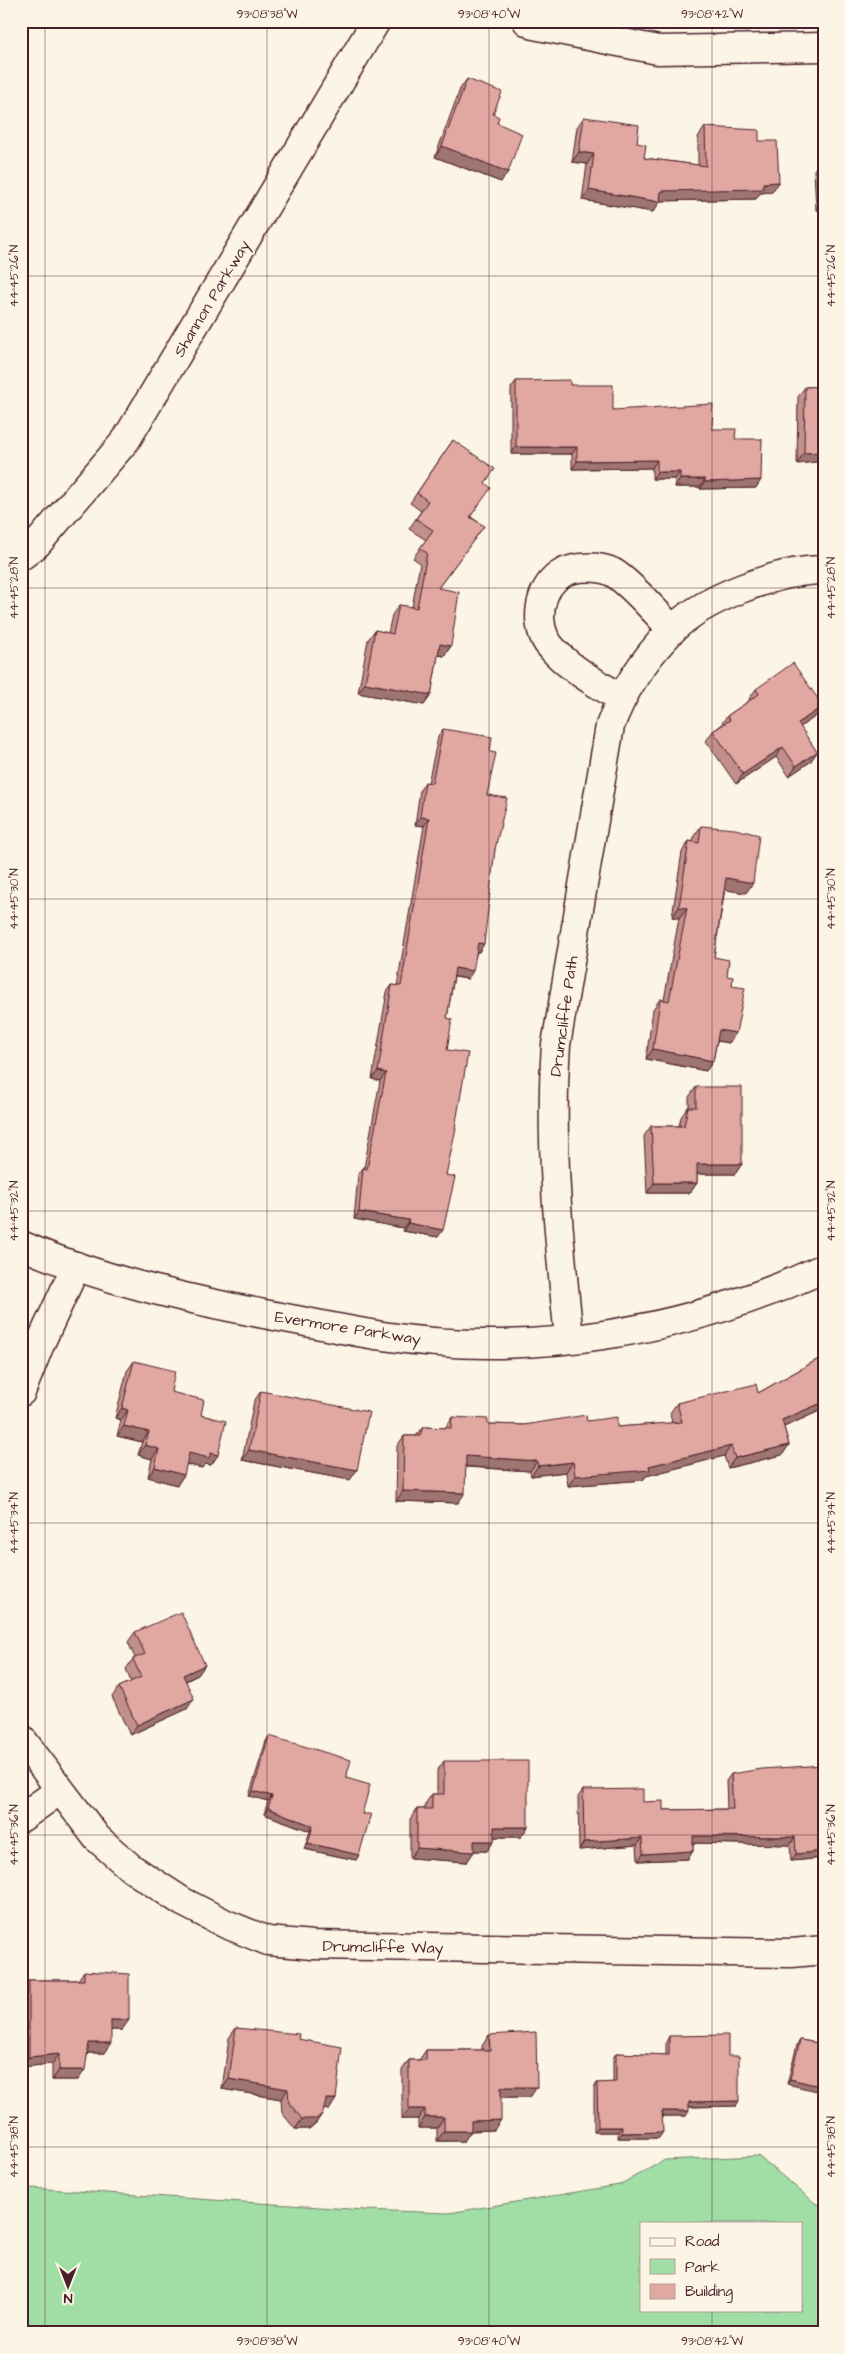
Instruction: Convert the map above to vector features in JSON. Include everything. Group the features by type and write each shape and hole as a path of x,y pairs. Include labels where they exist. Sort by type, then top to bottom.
{"street":[{"name":"Shannon Parkway","path":"21,556 37,544 126,440 376,21"},
{"path":"527,21 534,25 658,50 824,47"},
{"path":"620,698 582,673 550,646 542,632 539,619 545,593 562,573 594,568 612,572 657,612 672,630"},
{"name":"Drumcliffe Path","path":"569,1338 559,1248 553,1140 556,1045 610,726 620,698 643,665 672,630 698,611 734,592 762,581 807,570 824,570"},
{"name":"Evermore Parkway","path":"21,1245 122,1282 202,1302 384,1336 479,1344 569,1338 629,1331 683,1319 787,1286 824,1268"},
{"path":"21,1392 40,1344 76,1266"},
{"name":"Drumcliffe Way","path":"21,1738 97,1838 131,1868 183,1902 226,1924 268,1941 312,1945 792,1954 824,1950"},
{"path":"21,1818 60,1790"}],"green space":[{"path":"758,2156 815,2203 824,2207 824,2333 21,2333 21,2190 31,2188 365,2210 449,2213 619,2185 665,2160"}],"building":[{"path":"467,79 502,92 493,114 499,117 497,123 522,134 508,172 442,146"},
{"path":"584,117 639,125 637,143 646,145 644,158 706,166 705,127 759,130 759,141 777,141 779,182 763,183 763,189 661,191 660,202 589,190 594,154 579,152"},
{"path":"821,160 824,160 824,200 823,200"},
{"path":"570,380 570,385 613,385 613,410 713,404 712,429 736,429 735,439 762,439 761,480 705,482 705,479 680,479 680,472 657,472 657,460 577,461 577,447 516,447 516,381"},
{"path":"824,386 824,452 804,453 805,387"},
{"path":"453,440 495,469 485,483 491,488 470,517 484,526 438,588 459,592 451,646 440,644 431,695 365,683 375,630 393,634 399,605 417,608 427,553 420,548 433,530 416,519 428,501 417,493"},
{"path":"793,663 823,706 798,723 817,752 796,766 783,747 743,774 713,731 730,720 727,716 759,694 756,689"},
{"path":"443,729 492,737 490,752 496,753 487,795 507,798 495,849 484,944 478,943 473,971 455,968 447,1018 452,1019 447,1050 468,1053 456,1128 446,1175 455,1177 443,1230 408,1223 409,1220 359,1212 363,1168 367,1169 386,1073 378,1071 392,985 401,986 429,818 420,817 425,782 432,783"},
{"path":"701,826 735,829 759,835 753,883 726,878 714,957 729,960 727,976 733,977 732,986 745,988 736,1033 719,1030 713,1061 653,1049 660,999 669,1001 687,908 679,907 689,841 699,843"},
{"path":"696,1087 742,1087 742,1164 697,1164 697,1183 654,1183 651,1126 684,1126 688,1107 696,1107"},
{"path":"824,1356 824,1402 782,1420 789,1445 735,1458 731,1446 649,1466 650,1470 575,1476 573,1462 538,1466 537,1461 466,1456 465,1493 403,1491 404,1436 420,1436 423,1427 451,1428 452,1417 488,1419 488,1424 524,1425 586,1415 587,1421 617,1417 617,1427 682,1422 677,1403 756,1384 758,1393"},
{"path":"134,1361 175,1371 171,1392 204,1400 201,1415 226,1421 218,1455 211,1453 209,1458 189,1453 184,1475 155,1467 159,1449 145,1445 149,1432 124,1426 128,1410 122,1408"},
{"path":"261,1391 369,1412 357,1470 249,1450"},
{"path":"181,1612 205,1665 183,1675 194,1699 137,1725 119,1687 141,1677 133,1659 145,1654 135,1632"},
{"path":"269,1736 351,1760 346,1778 370,1785 362,1814 371,1814 359,1855 308,1843 313,1826 268,1808 272,1796 253,1791"},
{"path":"444,1761 528,1761 528,1827 494,1827 494,1841 474,1841 474,1852 417,1848 417,1809 432,1809 432,1794 444,1794"},
{"path":"824,1765 824,1851 796,1854 795,1837 693,1836 693,1851 643,1854 642,1838 584,1842 583,1790 643,1789 643,1802 663,1801 663,1810 733,1809 731,1774 762,1769"},
{"path":"84,1971 129,1974 129,2020 111,2020 111,2043 89,2043 85,2070 59,2070 59,2054 29,2057 29,1980 84,1980"},
{"path":"236,2028 299,2034 298,2039 342,2047 336,2099 326,2099 323,2113 316,2119 302,2119 289,2103 288,2089 229,2079"},
{"path":"536,2032 537,2087 501,2087 501,2120 471,2121 471,2131 444,2131 444,2117 425,2117 425,2109 409,2109 409,2060 426,2060 426,2050 490,2050 489,2035"},
{"path":"728,2035 728,2056 739,2056 739,2101 689,2102 689,2111 662,2111 663,2132 622,2133 622,2127 598,2127 597,2083 616,2082 616,2053 669,2055 669,2036"},
{"path":"800,2040 824,2044 824,2087 790,2079"}]}
